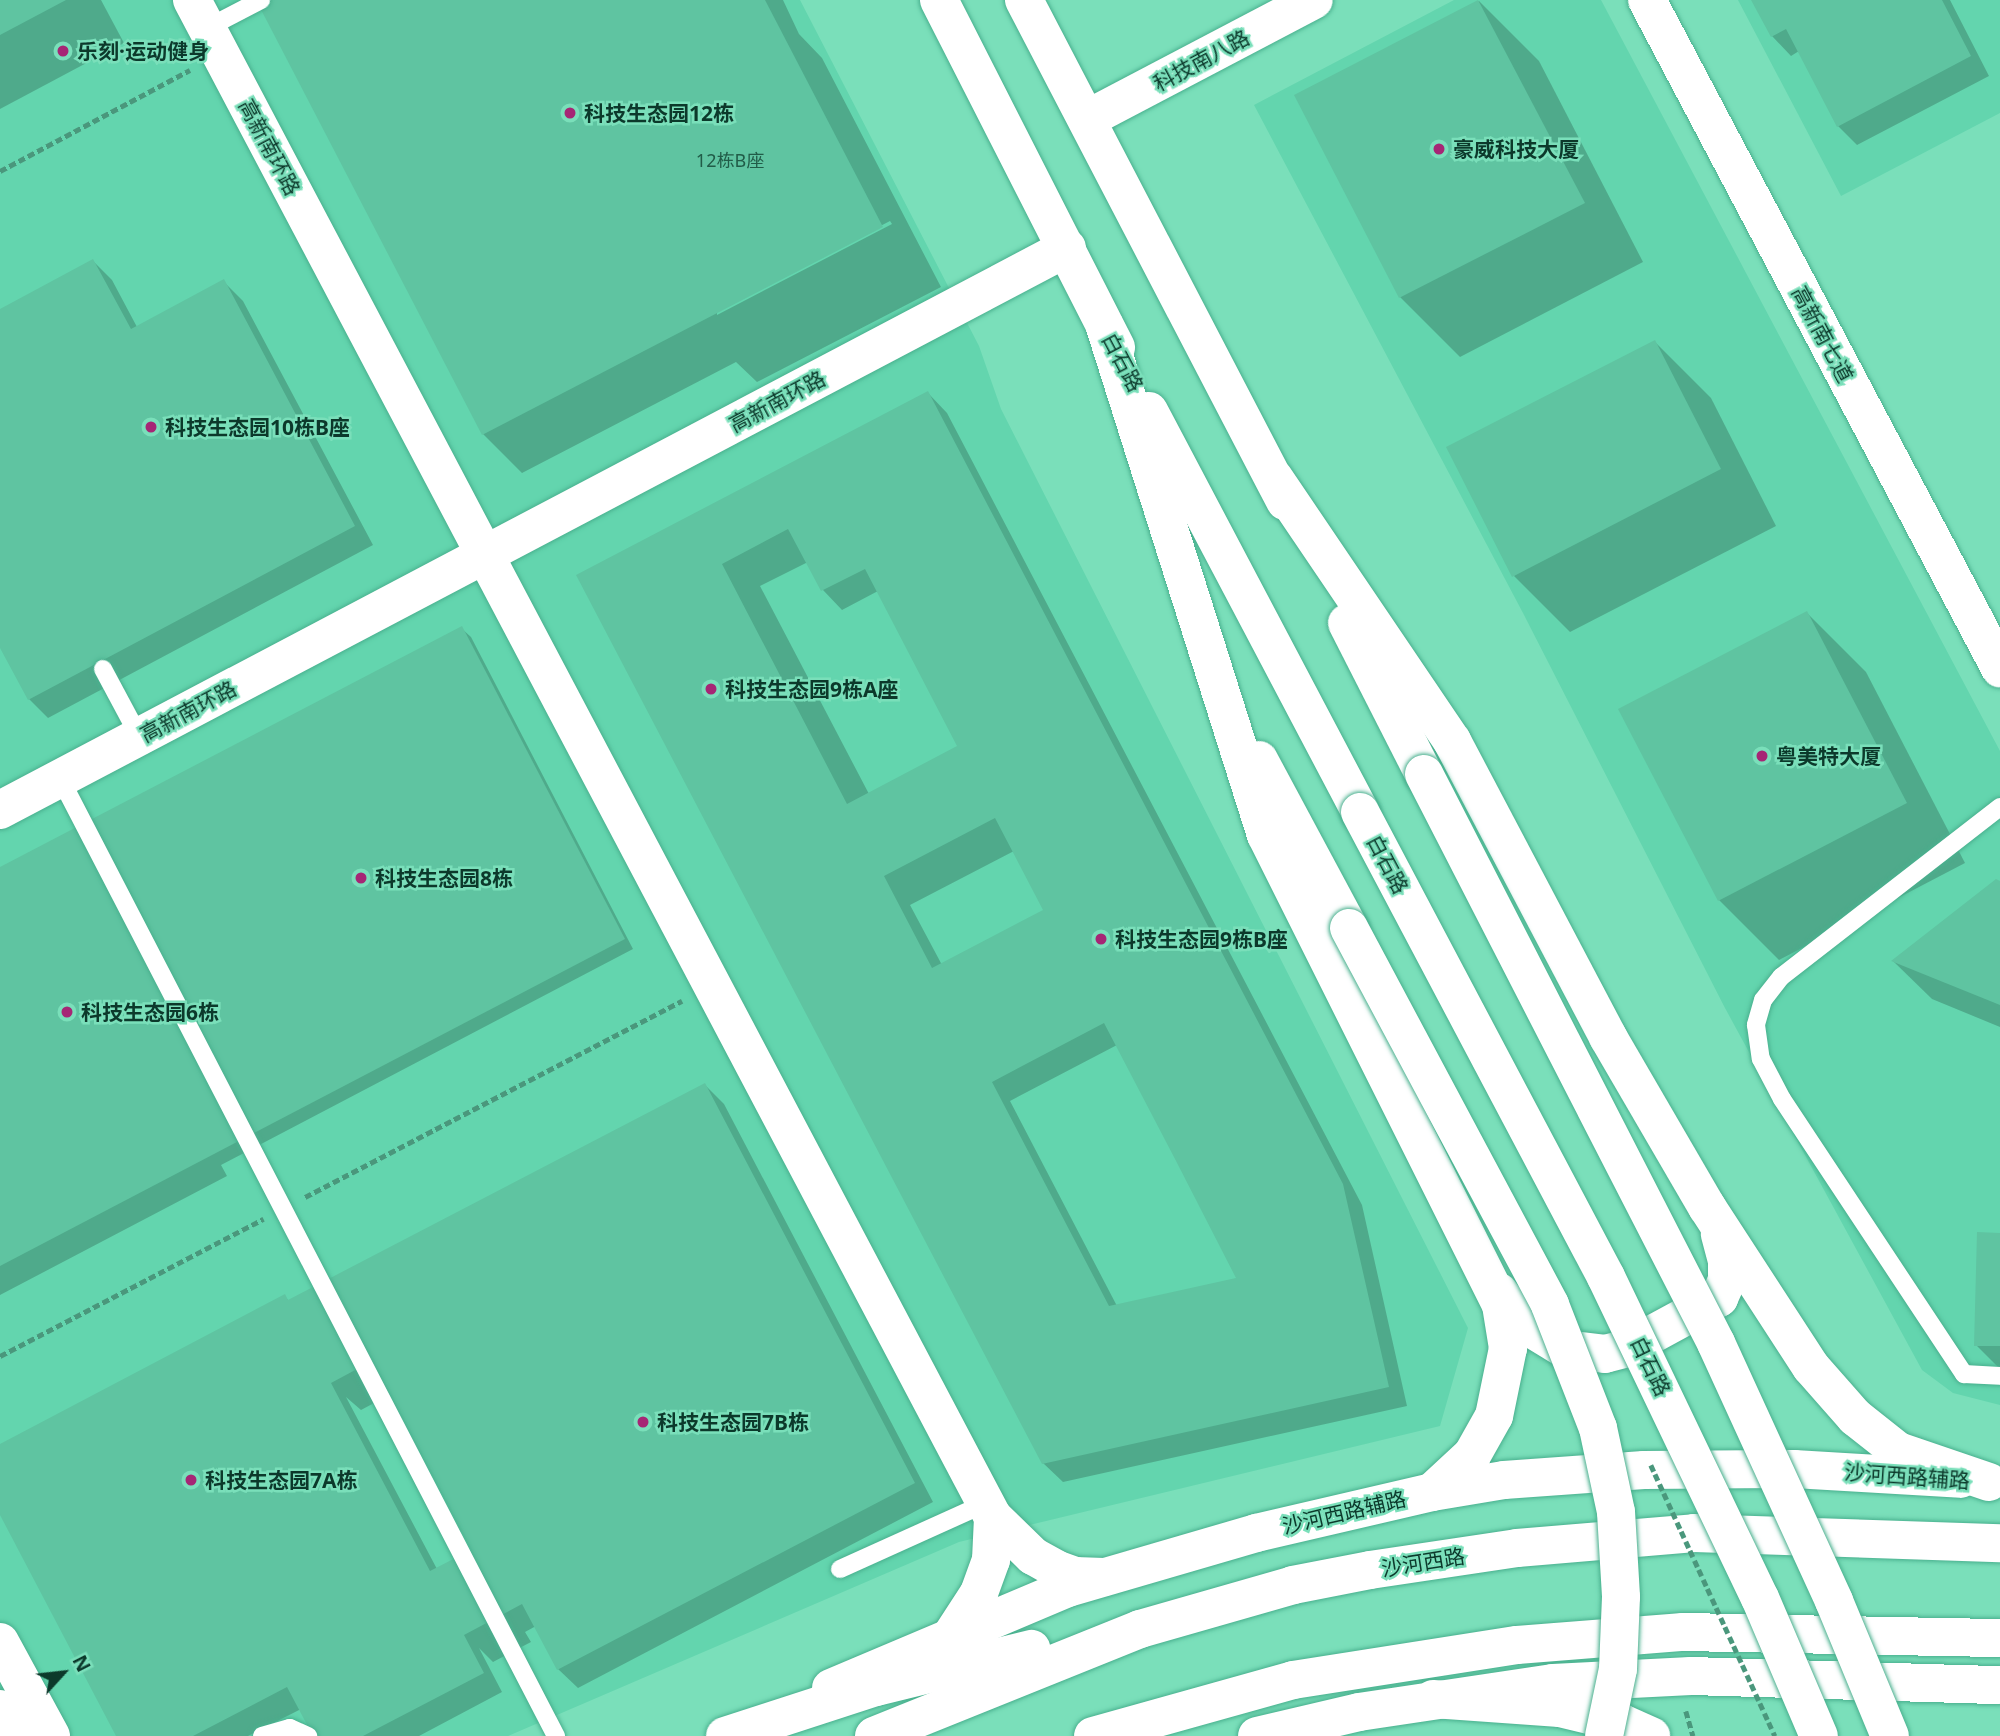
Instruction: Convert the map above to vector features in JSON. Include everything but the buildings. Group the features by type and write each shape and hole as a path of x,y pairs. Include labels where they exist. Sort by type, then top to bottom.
{"main road":[{"name":"白石路","path":"939,0 1105,327 1612,1288 1760,1598 1819,1736"},
{"path":"1024,0 1274,478 1716,1343 1834,1601 1890,1736"},
{"name":"科技南八路","path":"1087,119 1314,0"},
{"name":"高新南七道","path":"1647,0 2000,668"},
{"name":"高新南环路","path":"200,14 487,554"},
{"name":"高新南环路","path":"0,810 1067,248"},
{"path":"1105,327 1209,665 1266,835 1290,888 1492,1280 1516,1315 1544,1338 1585,1353 1628,1348 1719,1298 1727,1280 1727,1261 1707,1207"},
{"path":"1274,478 1452,741 1608,1037 1707,1207 1811,1367 1855,1417 1877,1437 1921,1462 1995,1482"},
{"path":"487,554 990,1510 1032,1556 1075,1576 1104,1577"},
{"path":"1209,665 1550,1305 1598,1427 1616,1512 1621,1597 1618,1670 1604,1736"},
{"path":"1432,1492 1472,1455 1501,1397 1507,1327 1492,1280"},
{"name":"沙河西路辅路","path":"724,1736 953,1633 1104,1577 1255,1533 1432,1492 1504,1480 1644,1469 1806,1469 1995,1482"},
{"path":"953,1633 979,1593 991,1560 990,1510"},
{"name":"沙河西路","path":"873,1736 1061,1657 1214,1606 1293,1585 1433,1560 1694,1533 2000,1543"},
{"path":"724,1736 808,1707 955,1666 1214,1606"},
{"path":"1093,1736 1293,1680 1517,1645 1683,1632 2000,1639"},
{"path":"0,1642 51,1736"},
{"path":"1258,1736 1433,1699 1553,1683 1691,1676 2000,1685"},
{"path":"1433,1699 1560,1708 1622,1723 1651,1736"},
{"path":"0,1709 15,1736"}],"lane":[{"path":"200,14 261,0"},
{"path":"103,669 139,736"},
{"path":"60,778 285,1208 556,1736"},
{"path":"2000,807 1781,977 1763,1000 1756,1025 1761,1059 1783,1099 1964,1374 2000,1376"},
{"path":"839,1569 990,1510"},
{"path":"262,1736 290,1728 308,1736"}],"path":[{"path":"0,171 190,70"},
{"path":"0,1356 687,998"},
{"path":"1651,1465 1775,1736"},
{"path":"1686,1711 1693,1736"}],"shaded area":[{"path":"0,0 800,0 979,346 1001,409 1468,1328 1440,1426 959,1542 508,1736 0,1736"},
{"path":"1454,0 1601,0 2000,751 2000,1405 1953,1393 1922,1370 1725,1008 1523,613 1254,105"},
{"path":"1738,0 2000,0 2000,113 1841,196"}],"place":[{"name":"乐刻·运动健身","path":"63,51"},
{"name":"科技生态园12栋","path":"570,113"},
{"name":"豪威科技大厦","path":"1439,149"},
{"name":"科技生态园10栋B座","path":"151,427"},
{"name":"科技生态园9栋A座","path":"711,689"},
{"name":"粤美特大厦","path":"1762,756"},
{"name":"科技生态园8栋","path":"361,878"},
{"name":"科技生态园9栋B座","path":"1101,939"},
{"name":"科技生态园6栋","path":"67,1012"},
{"name":"科技生态园7B栋","path":"643,1422"},
{"name":"科技生态园7A栋","path":"191,1480"}]}
